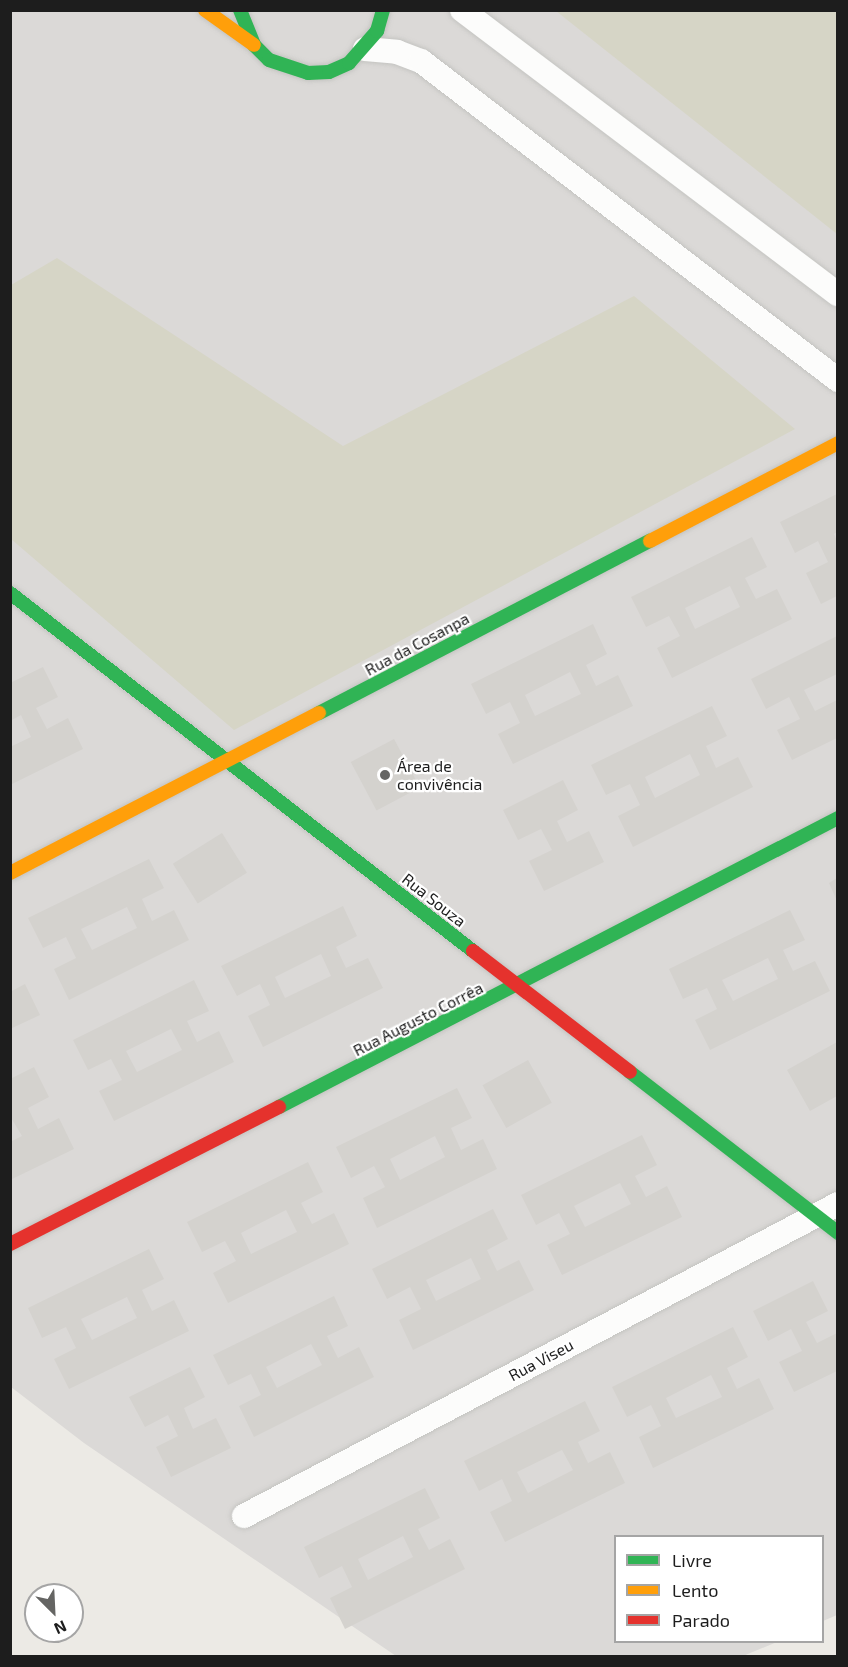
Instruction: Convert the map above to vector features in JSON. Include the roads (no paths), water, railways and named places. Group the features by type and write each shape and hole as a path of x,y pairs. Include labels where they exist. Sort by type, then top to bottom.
{"street":[{"path":"205,10 254,45 269,60 308,73 329,72 365,49 377,32 383,10"},
{"path":"240,10 254,45"},
{"path":"462,10 837,294"},
{"path":"365,49 396,52 421,61 837,380"},
{"name":"Rua da Cosanpa","path":"10,873 837,443"},
{"name":"Rua Souza","path":"10,593 837,1233"},
{"name":"Rua Augusto Corrêa","path":"10,1244 519,986 837,818"},
{"name":"Rua Viseu","path":"244,1516 837,1204"}],"place":[{"name":"Área de convivência","path":"385,775"}]}
